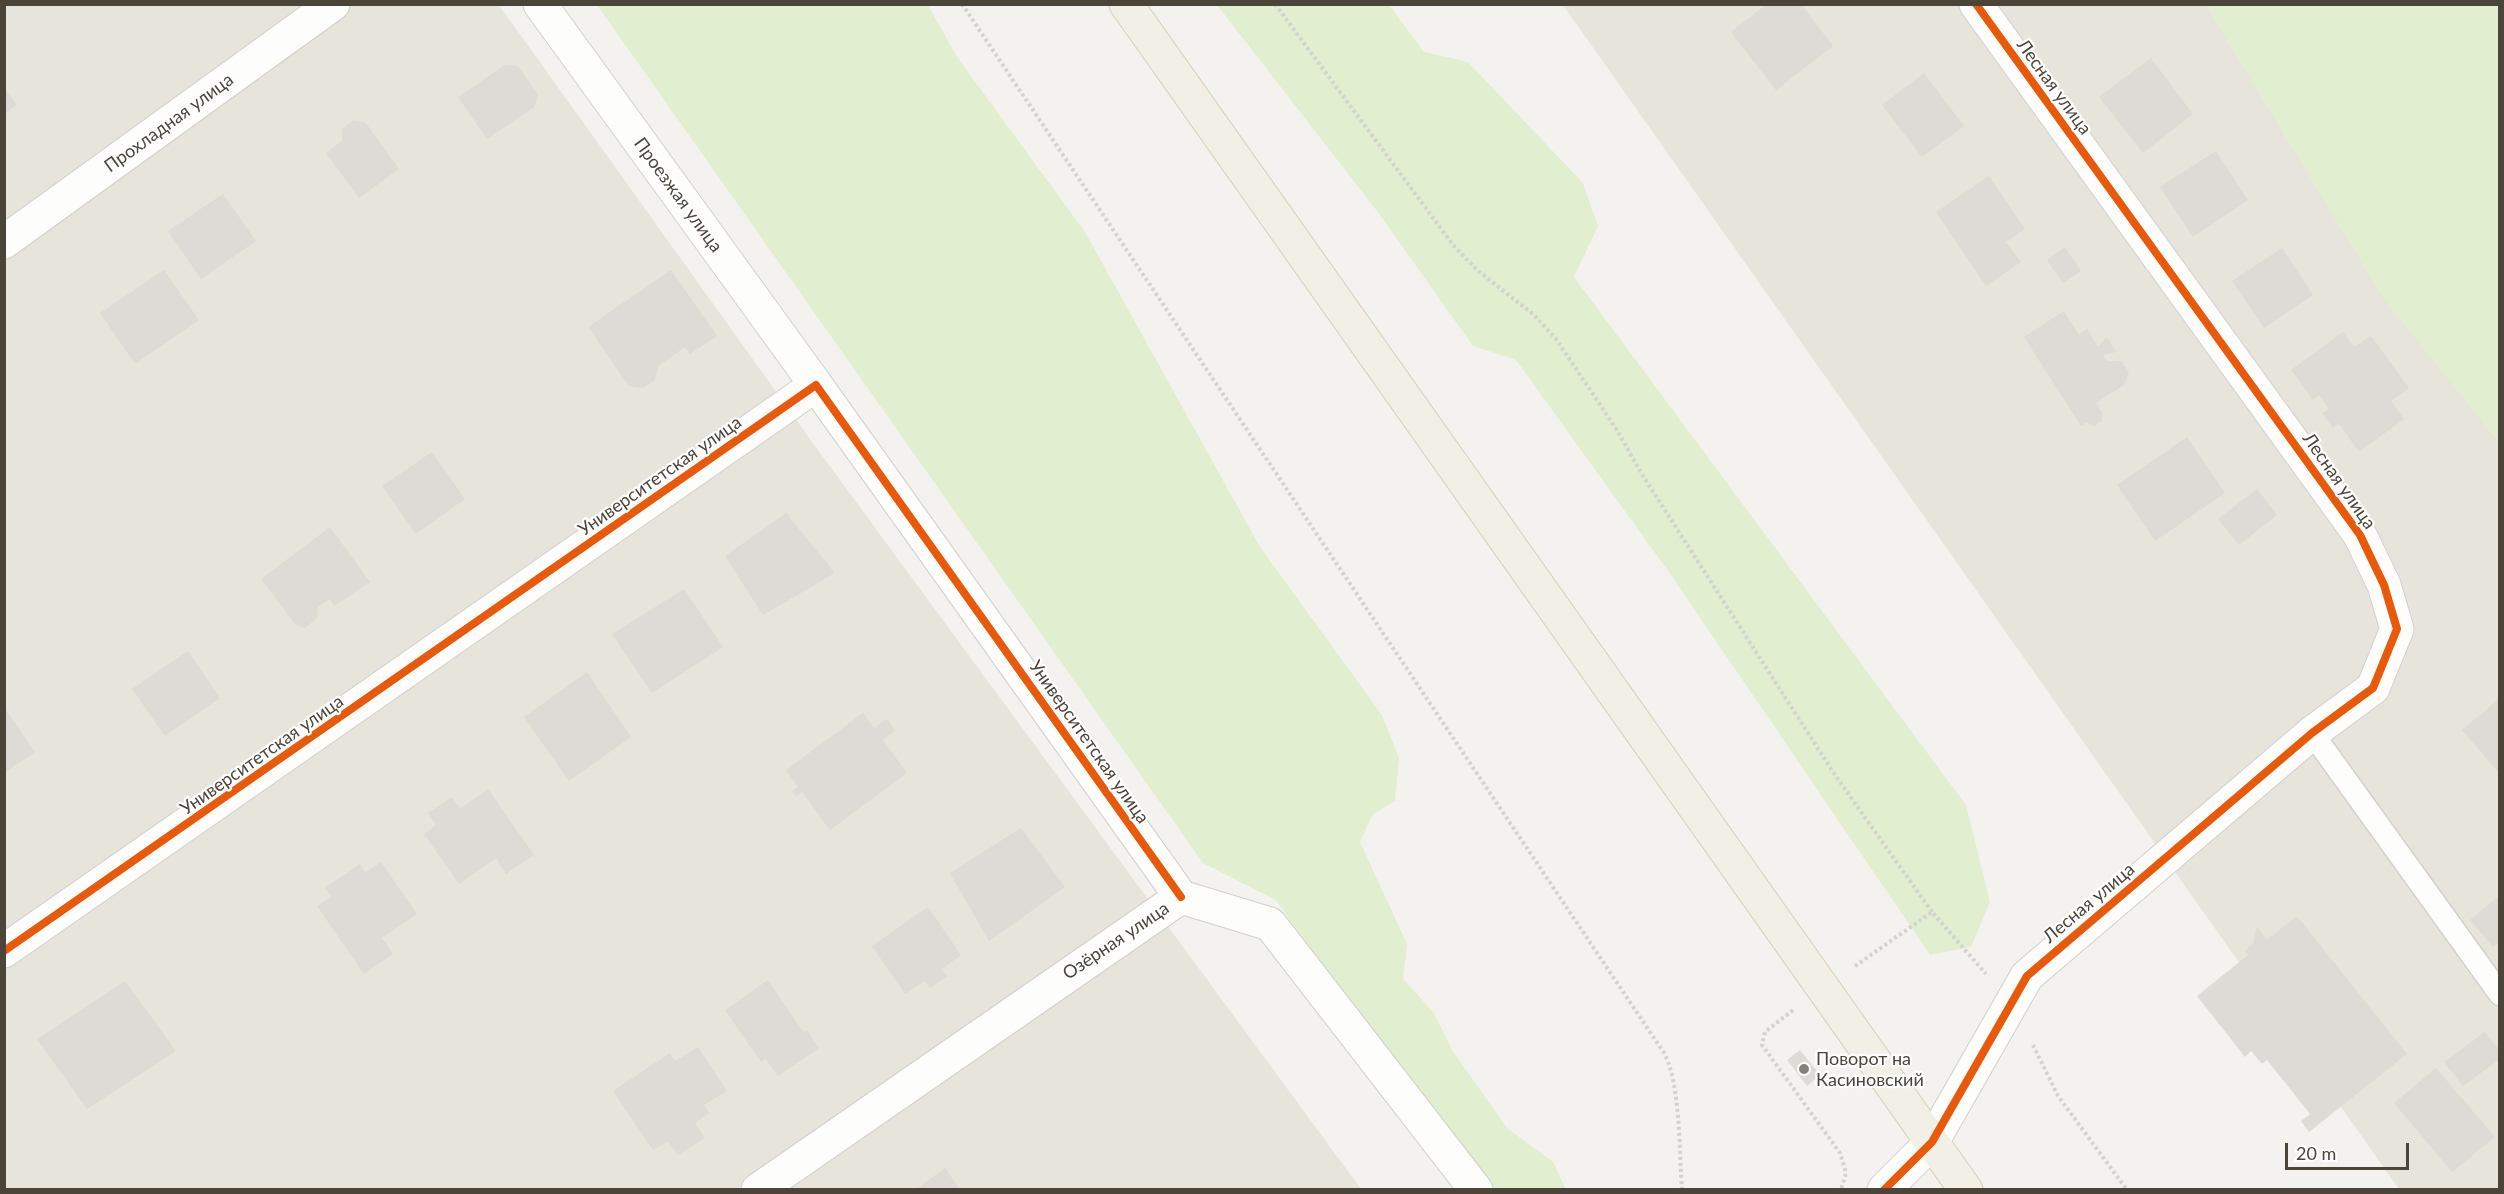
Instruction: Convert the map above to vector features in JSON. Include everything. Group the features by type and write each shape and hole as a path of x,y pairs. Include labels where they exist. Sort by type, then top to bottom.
{"main road":[{"path":"1126,4 1966,1190"}],"street":[{"name":"Прохладная улица","path":"4,242 333,4"},
{"name":"Проезжая улица","path":"540,4 816,385"},
{"name":"Лесная улица","path":"1976,4 2360,535 2384,585 2397,629 2373,688 2312,733 2019,989"},
{"name":"Университетская улица","path":"4,951 816,385 1181,897"},
{"name":"Озёрная улица","path":"758,1190 1181,897 1270,924 1476,1190"},
{"path":"1884,1190 1932,1142 2019,989"}],"lane":[{"path":"2312,733 2499,994"}],"path":[{"path":"962,4 1664,1053 1670,1065 1674,1084 1682,1190"},
{"path":"1275,4 1453,244 1477,270 1533,315 1556,339 1615,427 1643,476 1835,775 1932,912 2019,989 2058,1096 2127,1190"},
{"path":"1841,1190 1846,1173 1840,1153 1761,1045 1765,1032 1932,912"}],"shaded area":[{"path":"5,4 499,5 815,446 1361,1189 5,1190"},
{"path":"1563,5 2206,5 2385,300 2499,442 2499,1189 2399,1189"}],"green space":[{"path":"597,5 928,5 957,57 1085,232 1260,547 1382,715 1399,758 1395,801 1372,815 1360,842 1407,944 1403,979 1434,1013 1452,1050 1507,1128 1553,1162 1566,1189 1485,1189 1440,1131 1276,900 1203,863"},
{"path":"1217,5 1389,5 1424,52 1468,62 1583,183 1598,226 1574,277 1966,805 1990,902 1971,947 1930,955 1671,575 1516,360 1473,346 1377,211"},
{"path":"2206,5 2499,5 2499,442 2385,301"}],"building":[{"path":"1767,4 1801,4 1833,46 1776,90 1731,32"},
{"path":"2151,58 2193,114 2143,153 2099,97"},
{"path":"505,65 518,66 538,95 534,107 487,139 458,97"},
{"path":"1924,73 1964,126 1922,157 1882,105"},
{"path":"4,87 17,105 4,114"},
{"path":"354,120 366,123 399,169 359,198 326,153 342,141 342,129"},
{"path":"2216,151 2248,200 2193,237 2160,187"},
{"path":"1989,176 2025,229 2006,242 2021,262 1986,286 1936,212"},
{"path":"223,194 256,241 201,279 168,231"},
{"path":"2065,247 2081,271 2063,283 2047,260"},
{"path":"2282,248 2313,295 2264,328 2232,281"},
{"path":"164,270 199,320 135,364 100,313"},
{"path":"671,270 717,336 690,354 685,347 658,366 655,380 643,388 629,386 588,327"},
{"path":"2064,311 2079,335 2087,329 2098,347 2107,337 2116,352 2103,355 2107,361 2122,361 2129,373 2124,385 2096,403 2102,412 2102,421 2094,426 2086,422 2081,426 2024,337"},
{"path":"2343,332 2354,347 2371,336 2409,388 2391,401 2404,419 2359,452 2339,424 2333,428 2322,413 2329,409 2319,395 2313,400 2291,370"},
{"path":"2187,437 2225,493 2155,541 2117,485"},
{"path":"432,452 465,499 416,534 382,486"},
{"path":"2257,489 2277,515 2239,545 2218,519"},
{"path":"786,513 835,573 763,615 725,556"},
{"path":"330,527 370,582 334,606 330,599 318,607 317,618 305,628 296,625 261,579"},
{"path":"684,589 723,647 652,693 612,634"},
{"path":"188,651 220,698 165,736 132,689"},
{"path":"587,672 631,737 569,781 524,717"},
{"path":"2500,698 2500,774 2462,730"},
{"path":"4,707 35,752 4,773"},
{"path":"863,713 874,728 887,719 895,730 883,740 907,773 830,830 802,792 796,797 792,791 798,787 786,770"},
{"path":"488,789 534,855 506,874 496,858 459,884 424,834 436,825 428,813 452,797 460,809"},
{"path":"1021,828 1065,887 989,941 950,873"},
{"path":"381,862 417,914 382,938 393,954 364,974 317,906 331,897 325,888 360,864 365,872"},
{"path":"2500,895 2500,942 2493,947 2470,920"},
{"path":"928,907 961,955 942,969 947,976 930,988 925,981 905,994 872,946"},
{"path":"2297,916 2407,1054 2309,1132 2301,1121 2310,1114 2267,1060 2262,1064 2251,1051 2245,1057 2197,996 2248,955 2245,951 2253,944 2257,927 2267,940"},
{"path":"768,980 804,1033 807,1030 819,1048 778,1076 766,1059 761,1062 725,1010"},
{"path":"125,981 176,1051 87,1109 37,1039"},
{"path":"2485,1032 2500,1051 2500,1059 2463,1086 2444,1062"},
{"path":"698,1047 727,1091 704,1105 709,1113 695,1123 705,1138 678,1155 668,1141 653,1150 613,1091 670,1053 675,1061"},
{"path":"1800,1050 1820,1075 1807,1086 1787,1060"},
{"path":"2436,1068 2495,1137 2452,1172 2394,1103"},
{"path":"945,1168 960,1190 915,1190"}],"cycle path":[{"path":"1884,1190 1932,1142 2027,976 2312,733 2373,688 2397,629 2384,585 2360,535 1976,4"},
{"path":"4,951 816,385 1181,897"}],"place":[{"name":"Поворот на Касиновский","path":"1804,1069"}]}
